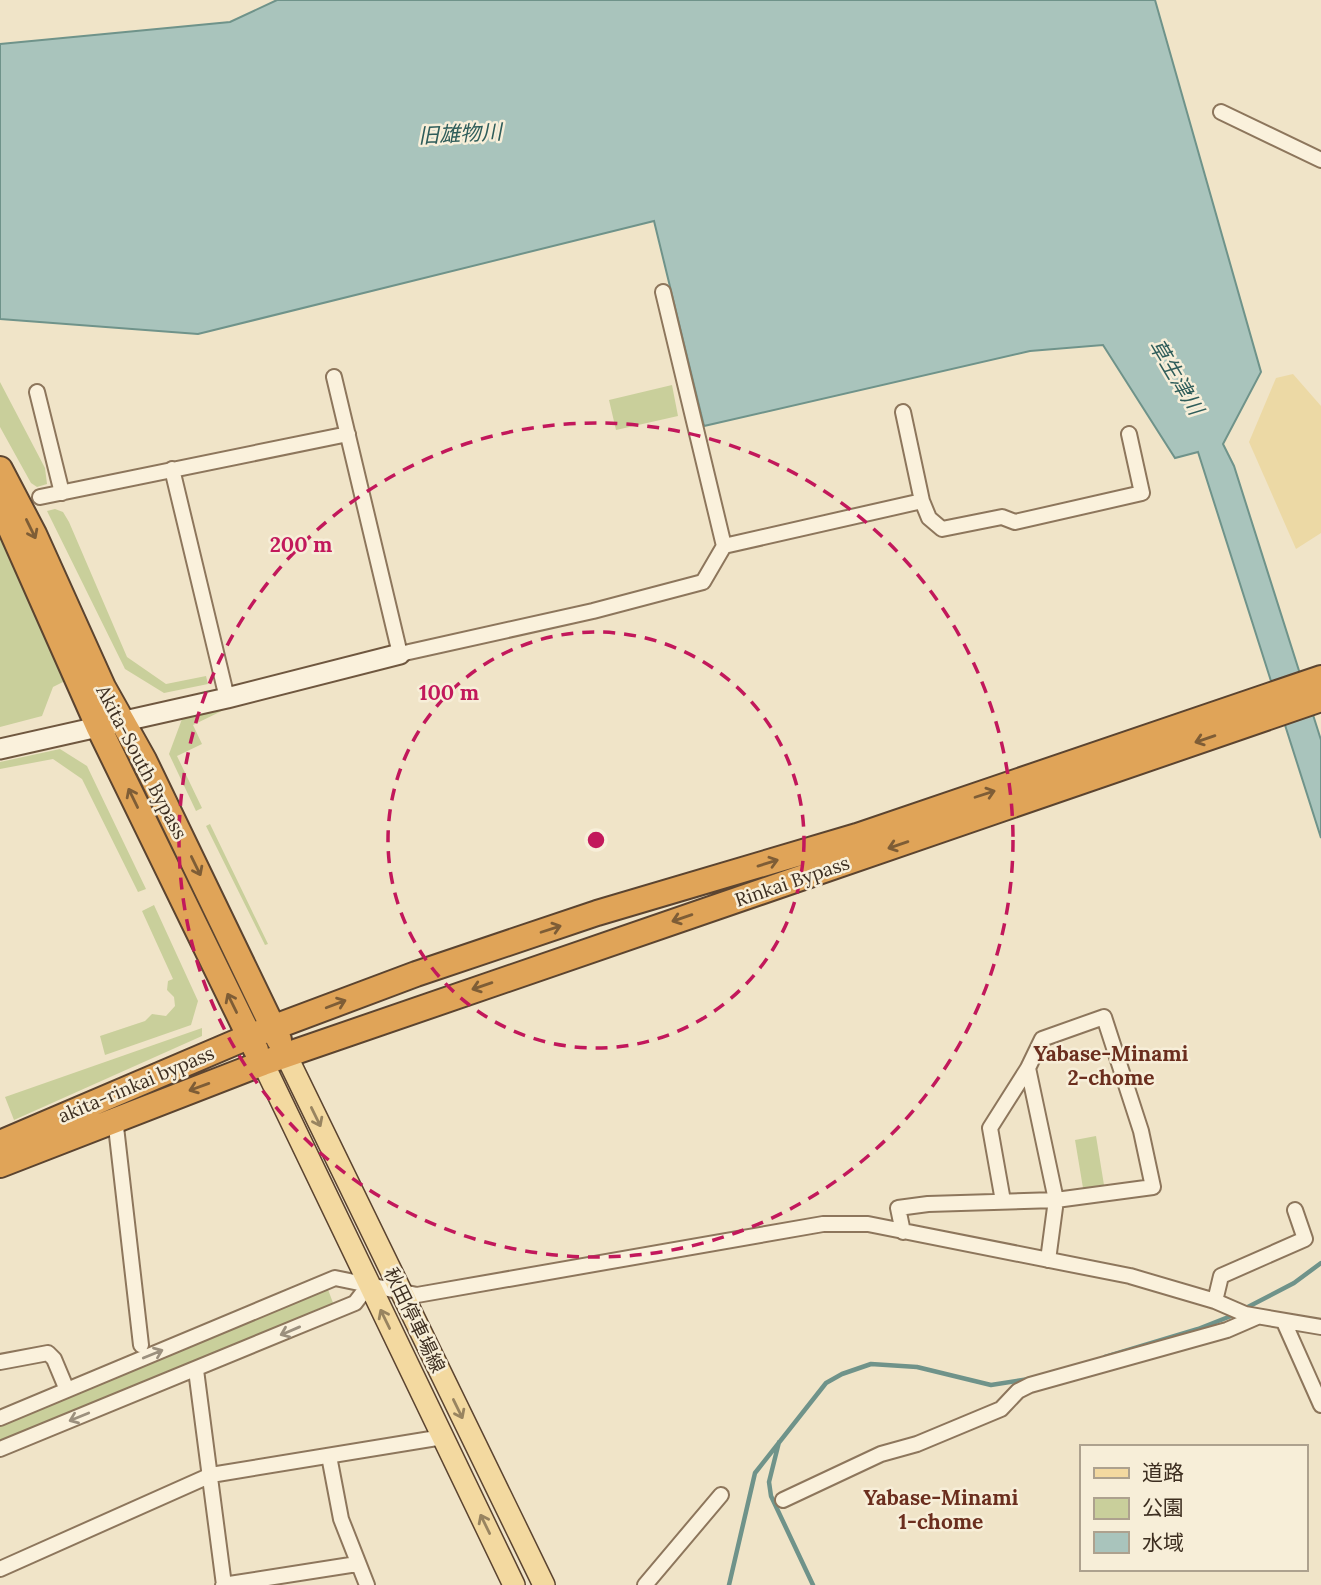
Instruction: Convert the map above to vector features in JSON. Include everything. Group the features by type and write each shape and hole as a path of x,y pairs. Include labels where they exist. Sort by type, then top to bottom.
{"highway":[{"name":"Akita-South Bypass","path":"0,469 34,534 103,687 123,721 214,903 272,1028 275,1059"},
{"name":"Akita-South Bypass","path":"0,505 98,726 248,1037 275,1059"},
{"name":"Rinkai Bypass","path":"275,1059 1268,708 1319,685"},
{"name":"Rinkai Bypass","path":"272,1028 416,974 584,918 1268,708"},
{"name":"akita-rinkai bypass","path":"0,1143 272,1028"},
{"name":"akita-rinkai bypass","path":"0,1165 116,1118 275,1059"}],"main road":[{"name":"秋田停車場線","path":"275,1059 368,1286 514,1585"},
{"name":"秋田停車場線","path":"275,1059 402,1294 544,1585"}],"street":[{"path":"1221,112 1321,160"},
{"path":"0,749 227,698 401,654 593,611 703,582 724,546 663,292"},
{"path":"334,377 401,654"},
{"path":"37,392 62,493"},
{"path":"903,412 922,501 929,519 942,529 1002,517 1015,522 1142,492 1129,434"},
{"path":"40,497 348,434"},
{"path":"172,469 227,698"},
{"path":"724,546 922,501"},
{"path":"903,1232 898,1208 1056,1199 1153,1188 1141,1131 1104,1017 1042,1039 1028,1069 990,1128 1003,1201"},
{"path":"1028,1069 1056,1199 1048,1260"},
{"path":"116,1118 141,1345"},
{"path":"1215,1301 1221,1276 1305,1239 1295,1210"},
{"path":"0,1418 335,1278 417,1295 847,1222 1130,1276 1215,1301 1251,1315 1321,1327"},
{"path":"0,1449 355,1303 368,1286"},
{"path":"783,1500 881,1454 916,1444 1000,1409 1017,1391 1030,1385 1227,1330 1251,1315"},
{"path":"1284,1322 1321,1405"},
{"path":"0,1362 48,1353 54,1359 67,1390"},
{"path":"196,1370 224,1585 356,1564"},
{"path":"0,1569 211,1475 443,1437"},
{"path":"328,1456 341,1519 356,1564 367,1585"},
{"path":"645,1585 721,1495"}],"green space":[{"path":"0,382 45,468 47,484 37,487 31,483 0,427"},
{"path":"672,385 678,416 616,430 609,400"},
{"path":"55,509 63,512 69,522 127,657 166,684 206,676 208,684 164,693 125,669 47,511"},
{"path":"0,533 65,681 53,687 42,716 0,727"},
{"path":"236,704 193,725 202,744 177,756 202,808 196,811 169,754 182,719"},
{"path":"60,749 87,766 146,889 138,892 82,779 53,759 0,769 0,762"},
{"path":"210,824 268,944 265,945 206,826"},
{"path":"154,905 198,1001 191,1025 105,1055 100,1036 145,1021 152,1014 166,1016 175,1006 174,997 167,990 168,981 173,979 142,911"},
{"path":"202,1028 202,1036 14,1120 5,1097"},
{"path":"1096,1136 1104,1185 1083,1188 1075,1140"},
{"path":"327,1287 335,1308 0,1444 0,1421"}],"sand":[{"path":"1293,374 1321,406 1321,533 1296,549 1249,442 1276,378"}],"water":[{"path":"277,0 1155,0 1261,372 1223,444 1234,466 1321,740 1321,838 1198,452 1175,458 1103,345 1030,351 704,426 654,221 198,334 0,319 0,44 230,22"}],"waterway":[{"path":"1244,1309 1294,1283 1321,1263"},
{"path":"1105,1357 1198,1329 1236,1314"},
{"path":"729,1585 755,1473 826,1383 871,1364 917,1367 991,1385 1029,1379"},
{"path":"779,1442 769,1482 771,1496 813,1585"}],"district":[{"name":"Yabase-Minami 2-chome","path":"1111,1066"},
{"name":"Yabase-Minami 1-chome","path":"941,1510"}],"water label":[{"name":"旧雄物川","path":"460,134"},
{"name":"草生津川","path":"1176,377"}]}
